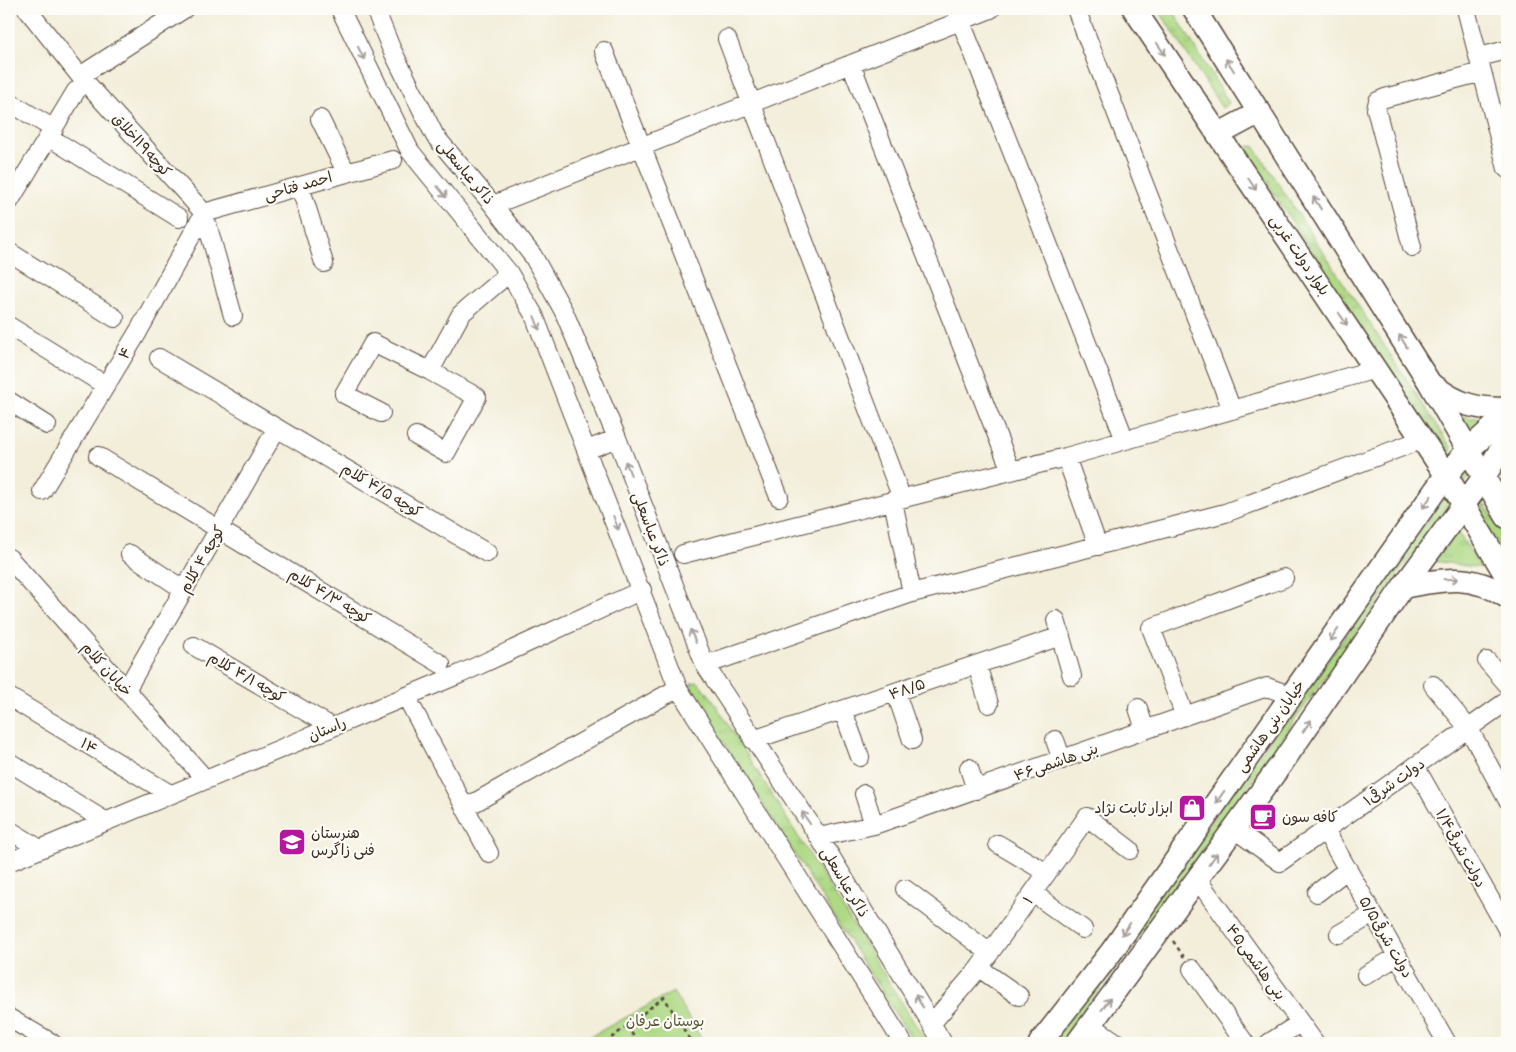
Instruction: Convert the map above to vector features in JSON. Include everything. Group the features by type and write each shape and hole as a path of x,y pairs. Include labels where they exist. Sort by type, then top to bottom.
{"main road":[{"name":"بلوار دولت غربی","path":"1134,9 1446,475 1507,577"},
{"path":"1194,9 1429,382 1507,517"},
{"path":"1219,134 1260,112"},
{"path":"1429,382 1447,396 1464,405 1485,409 1507,410"},
{"name":"خیابان بنی هاشمی","path":"1040,1043 1112,951 1446,475 1468,450 1507,415"},
{"name":"خیابان بنی هاشمی","path":"1077,1043 1198,880 1403,587 1484,477 1507,440"},
{"path":"1403,587 1438,580 1465,579 1493,588 1507,597"}],"street":[{"name":"کوچه۱۹اخلاق","path":"27,9 78,84 204,213"},
{"path":"9,202 78,84 184,9"},
{"name":"ذاکر عباسعلی","path":"340,9 410,151 509,273 534,315 642,590 678,688 903,1043"},
{"name":"ذاکر عباسعلی","path":"375,9 391,48 435,136 494,205 533,256 564,312 617,438 705,665 819,837 943,1043"},
{"path":"494,205 851,64 958,15 990,9"},
{"path":"1076,9 1232,410"},
{"path":"1466,9 1507,169"},
{"path":"958,15 1125,440"},
{"path":"727,39 896,494 912,593"},
{"path":"1412,246 1376,109 1378,102 1480,65 1507,50"},
{"path":"604,51 779,497"},
{"path":"851,64 1011,471"},
{"path":"9,102 51,133 179,218"},
{"path":"320,119 346,172"},
{"name":"احمد فتاحی","path":"204,213 392,160"},
{"path":"300,186 324,263"},
{"path":"204,213 234,316"},
{"name":"۴","path":"42,490 204,213"},
{"path":"9,252 115,318"},
{"path":"430,371 461,314 509,273"},
{"path":"9,326 105,385"},
{"path":"381,414 344,394 373,343 477,396 446,453 416,436"},
{"name":"کوچه ۴/۵ کلام","path":"159,358 487,553"},
{"path":"683,554 896,494 1011,471 1066,457 1376,369"},
{"path":"9,401 47,425"},
{"name":"کوچه ۴ کلام","path":"126,690 277,428"},
{"path":"587,450 617,438"},
{"path":"705,665 912,593 1225,513 1421,440"},
{"name":"کوچه ۴/۳ کلام","path":"98,456 440,664"},
{"path":"1066,457 1098,546"},
{"path":"130,554 184,590"},
{"name":"خیابان کلام","path":"9,558 206,780"},
{"path":"1185,716 1151,628 1284,578"},
{"name":"راستان","path":"9,862 460,674 642,590"},
{"name":"۴۸/۵","path":"753,740 977,665 1058,628 1072,676"},
{"name":"کوچه ۴/۱ کلام","path":"194,646 332,727"},
{"path":"1486,661 1507,684"},
{"path":"977,665 989,704"},
{"path":"1433,684 1469,729 1507,799"},
{"name":"بنی هاشمی۴۶","path":"819,837 874,825 1267,687 1292,696"},
{"path":"465,808 678,688"},
{"path":"896,693 912,740"},
{"path":"406,696 489,854"},
{"name":"۱۴","path":"9,697 170,794"},
{"name":"۱دولت شرقی","path":"1234,829 1280,862 1507,701"},
{"path":"1138,708 1145,730"},
{"path":"843,711 860,757"},
{"path":"1055,740 1062,760"},
{"path":"9,762 105,822"},
{"name":"۱/۴دولت شرقی","path":"1416,766 1507,930"},
{"path":"969,768 976,790"},
{"path":"864,794 874,825"},
{"name":"۱","path":"932,1023 979,968 1087,817 1130,850"},
{"path":"9,830 40,849"},
{"name":"۵/۵دولت شرقی","path":"1325,830 1446,1043"},
{"path":"998,844 1047,873"},
{"path":"1317,893 1348,869"},
{"name":"بنی هاشمی۴۵","path":"1198,880 1315,1043"},
{"path":"905,889 990,953"},
{"path":"1033,892 1083,929"},
{"path":"1339,934 1373,914"},
{"path":"1366,975 1398,956"},
{"path":"979,968 1019,996"},
{"path":"1192,969 1245,1043"},
{"path":"9,1018 52,1043"},
{"path":"1269,1043 1300,1023"},
{"path":"1091,1024 1117,1043"}],"path":[{"path":"1164,926 1192,969"},
{"path":"605,1043 664,997 692,1043"},
{"path":"627,1026 638,1043"}],"green space":[{"path":"1158,9 1172,9 1229,103 1222,108"},
{"path":"1254,146 1452,449 1445,460 1244,147"},
{"path":"1454,414 1472,418 1488,417 1467,439"},
{"path":"1490,439 1495,442 1440,516 1171,895 1059,1043 1048,1043 1309,687 1459,477"},
{"path":"1485,505 1507,538 1507,558 1477,513"},
{"path":"1458,532 1481,568 1434,561"},
{"path":"698,682 711,697 927,1043 914,1043 692,692 691,683"},
{"name":"بوستان عرفان","path":"673,992 704,1043 578,1043 664,997"}],"place":[{"name":"ابزار ثابت نژاد","path":"1192,808"},
{"name":"کافه سون","path":"1263,817"},
{"name":"هنرستان فنی زاگرس","path":"292,842"}]}
